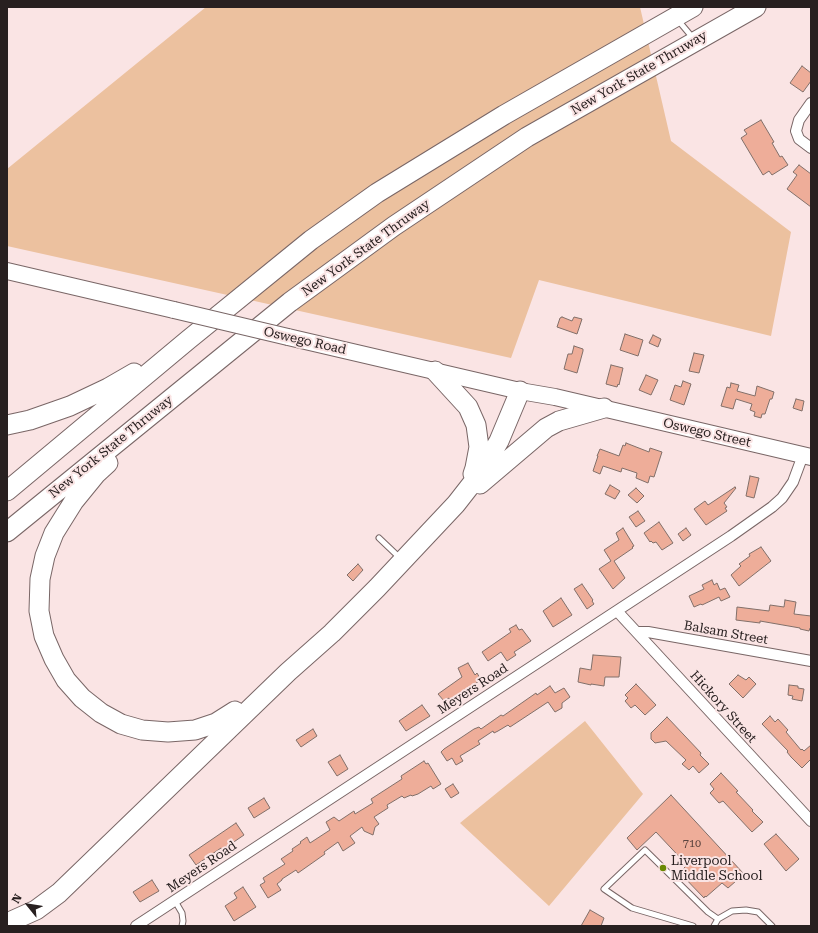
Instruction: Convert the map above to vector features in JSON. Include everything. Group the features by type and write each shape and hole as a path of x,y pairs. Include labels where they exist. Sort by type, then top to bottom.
{"highway":[{"path":"7,491 311,240 377,193 504,115 693,7"},
{"name":"New York State Thruway","path":"7,532 290,302 394,226 527,137 756,7"},
{"path":"7,425 30,420 70,406 108,388 188,340"},
{"path":"435,371 468,407 476,425 479,447 476,468 456,504"},
{"path":"7,923 36,910 59,893 288,672 332,633 377,588 456,504 481,472 499,441 520,391"},
{"path":"178,392 164,409 96,474 70,508 54,533 45,556 40,579 39,611 44,636 54,660 66,680 82,698 101,713 121,724 142,730 168,732 195,730 216,723 235,711"},
{"path":"456,504 546,428 559,421 604,408"},
{"path":"7,915 22,909 42,897 64,878 235,711 326,626 377,588"}],"main road":[{"name":"Oswego Road","path":"7,271 520,391 604,408"},
{"name":"Oswego Street","path":"604,408 807,456"}],"street":[{"path":"811,103 799,120 796,131 799,139 811,148"},
{"name":"Meyers Road","path":"136,926 731,536 772,507 782,498 793,482 807,456"},
{"name":"Hickory Street","path":"617,610 811,821"},
{"name":"Balsam Street","path":"636,632 648,632 811,661"}],"lane":[{"path":"675,17 695,41"},
{"path":"379,538 403,560"},
{"path":"693,926 632,908 604,889 646,850 708,912 718,918"},
{"path":"175,901 182,913 182,926"},
{"path":"714,926 718,918 732,911 746,910 758,912 772,926"}],"shaded area":[{"path":"206,7 640,7 671,141 791,232 771,336 539,280 511,358 7,246 7,169"},
{"path":"585,721 643,794 549,906 460,823"}],"building":[{"path":"802,66 811,73 811,81 803,92 790,83"},
{"path":"761,120 774,142 772,143 780,157 782,156 788,165 772,175 769,171 763,175 741,138 747,134 744,130"},
{"path":"799,165 811,174 811,207 787,189 797,175 793,172"},
{"path":"562,317 572,321 574,317 582,319 577,334 557,327 560,318"},
{"path":"625,334 643,340 638,356 620,350"},
{"path":"653,335 661,339 658,347 649,343"},
{"path":"574,346 583,349 577,373 564,369 568,354 572,354"},
{"path":"694,353 704,355 699,373 689,371"},
{"path":"611,365 623,368 619,385 618,384 617,387 606,384"},
{"path":"646,375 658,380 651,395 639,390"},
{"path":"683,381 691,384 684,405 670,400 675,385 681,387"},
{"path":"731,383 739,385 737,391 755,396 757,386 774,392 765,414 762,414 761,418 754,416 755,412 750,410 752,404 736,399 733,409 721,406 727,387 730,388"},
{"path":"796,399 804,401 802,411 793,408"},
{"path":"626,443 649,452 650,448 662,452 654,477 650,476 648,483 636,478 637,473 622,468 621,472 603,466 600,474 593,471 600,449 619,456 623,445 625,446"},
{"path":"750,476 759,478 754,498 746,496"},
{"path":"610,485 620,491 615,499 605,494"},
{"path":"735,487 736,488 724,503 727,507 725,508 727,511 706,525 694,509 705,501 708,505"},
{"path":"636,488 644,496 637,503 628,495"},
{"path":"638,511 645,521 636,527 629,517"},
{"path":"659,522 673,543 662,550 656,542 650,542 644,533"},
{"path":"623,528 634,546 614,561 625,578 613,589 599,569 611,561 604,550 619,540 616,533"},
{"path":"686,528 691,535 683,541 678,534"},
{"path":"761,547 771,561 739,586 731,575 741,566 739,564 750,556 749,554"},
{"path":"358,564 363,570 353,581 347,575"},
{"path":"712,580 714,585 717,583 720,590 725,588 730,597 721,601 719,597 694,607 689,596 704,589 702,585"},
{"path":"582,584 593,600 592,601 594,604 587,609 574,589"},
{"path":"561,598 572,615 553,627 543,611"},
{"path":"785,600 796,602 794,614 811,616 811,629 810,628 809,631 760,621 760,623 736,620 737,607 769,611 770,605 784,607"},
{"path":"516,625 519,630 522,629 531,641 514,652 516,655 507,661 501,652 488,661 482,652 511,632 509,629"},
{"path":"593,655 621,657 619,677 605,677 604,686 578,682 580,668 591,670"},
{"path":"468,663 475,675 477,673 481,680 463,691 463,693 451,701 449,698 444,701 438,694 462,677 458,668"},
{"path":"738,675 746,680 749,677 756,684 743,698 729,684"},
{"path":"636,684 656,705 645,715 635,705 631,708 625,701 628,698 625,695"},
{"path":"789,685 798,686 798,688 804,689 802,701 792,699 793,696 788,695"},
{"path":"550,686 555,693 564,688 570,697 562,703 562,708 555,712 548,702 510,727 508,725 494,733 493,731 478,741 480,744 460,756 463,761 456,765 452,758 447,761 441,752 474,729 479,727 481,729 536,693 537,695"},
{"path":"422,705 430,716 406,731 399,721"},
{"path":"770,716 775,722 778,719 788,730 786,732 801,750 802,749 804,751 811,745 811,759 802,768 762,724"},
{"path":"667,717 701,753 700,755 709,764 699,773 693,766 689,770 682,764 686,760 666,741 655,743 651,739 651,733"},
{"path":"313,729 317,736 301,747 296,740"},
{"path":"340,755 348,769 337,776 328,762"},
{"path":"424,761 426,764 428,763 441,784 433,789 431,786 412,796 411,795 404,798 402,796 387,805 388,808 374,817 379,824 375,827 373,835 364,831 362,827 350,836 355,843 343,851 338,842 324,852 325,854 298,873 296,870 282,879 277,884 281,890 268,898 260,885 265,882 263,878 285,864 281,859 293,851 292,849 307,837 310,843 330,830 326,822 334,817 339,821 354,811 355,814 373,803 371,799 402,779 401,776"},
{"path":"721,773 763,822 752,832 723,801 719,803 710,793 714,789 710,784"},
{"path":"453,784 459,793 451,798 445,789"},
{"path":"671,795 744,874 728,888 722,883 704,898 680,873 687,865 656,832 637,850 627,838"},
{"path":"264,798 270,808 254,818 248,808"},
{"path":"236,823 244,835 196,865 189,855"},
{"path":"776,834 799,859 786,871 764,844"},
{"path":"152,880 159,891 140,902 133,892"},
{"path":"243,887 256,907 234,921 225,906 237,898 234,893"},
{"path":"590,910 604,918 601,926 581,926"}],"place":[{"name":"Liverpool Middle School","path":"663,868"}]}
